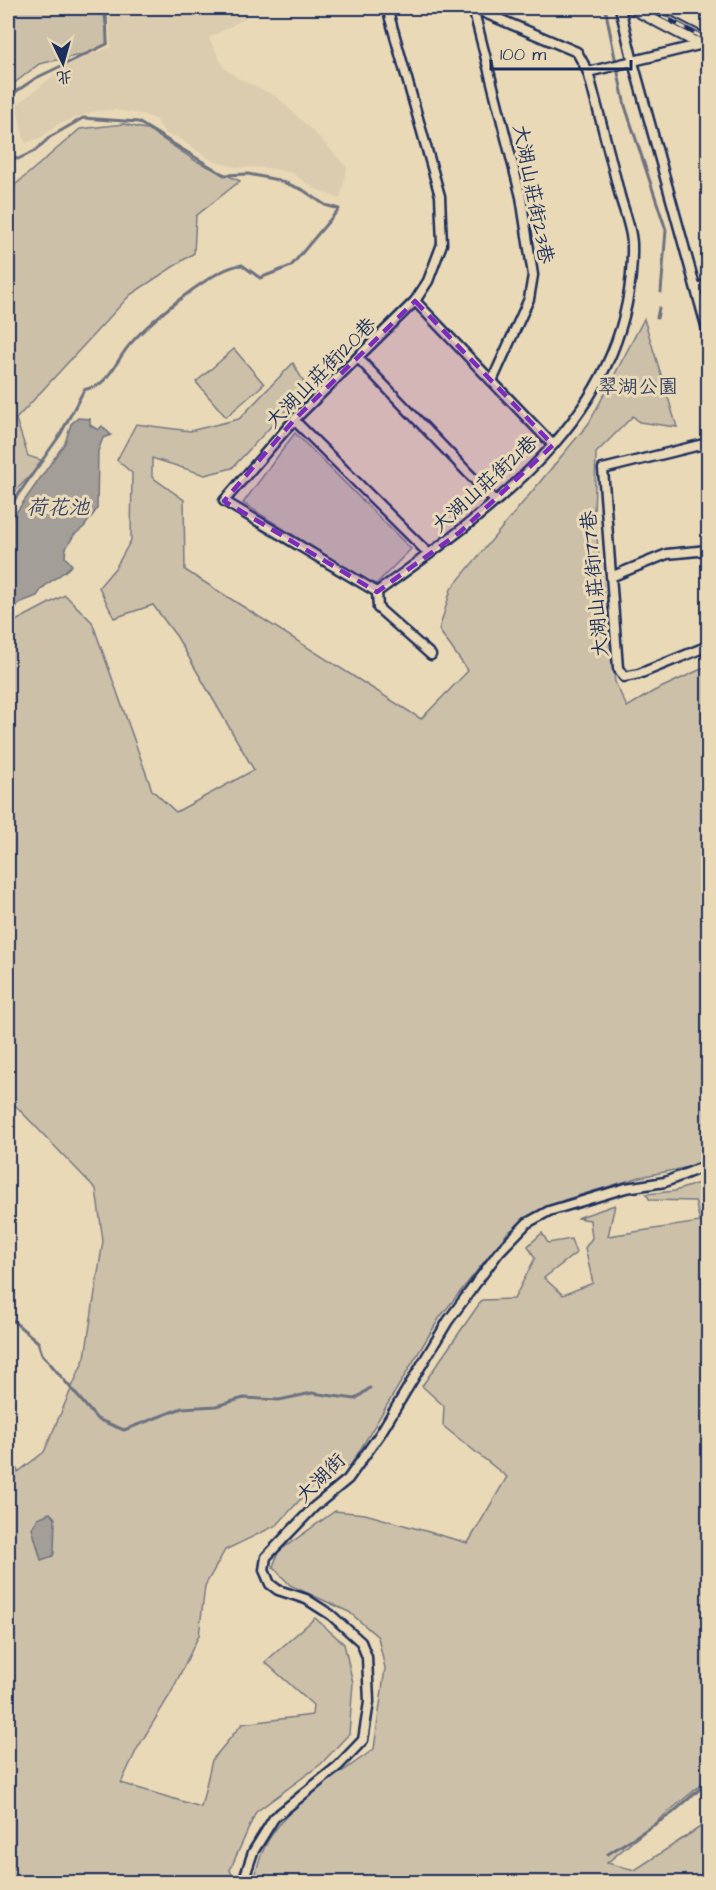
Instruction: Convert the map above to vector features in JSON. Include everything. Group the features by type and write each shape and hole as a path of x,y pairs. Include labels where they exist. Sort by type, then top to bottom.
{"main road":[{"path":"634,8 707,44"},
{"path":"671,8 708,27"}],"street":[{"name":"大湖山莊街120巷","path":"377,592 224,501 294,420 359,359 415,301 428,281 442,244 440,196 387,8"},
{"path":"473,8 577,52 588,72 707,44"},
{"name":"大湖山莊街23巷","path":"473,8 521,196 533,275 529,299 492,381"},
{"path":"620,8 633,62 698,289 708,333"},
{"name":"大湖山莊街21巷","path":"377,592 460,532 527,473 576,417 606,370 625,317 630,284 632,242 588,72"},
{"path":"698,289 708,283"},
{"path":"415,301 553,446"},
{"path":"359,359 495,501"},
{"path":"294,420 429,554"},
{"name":"大湖山莊街177巷","path":"708,443 603,469 613,576 618,668 624,677 639,674 708,646"},
{"path":"613,576 667,554 708,550"},
{"path":"377,592 378,608 431,655"},
{"name":"大湖街","path":"249,1882 246,1873 253,1852 274,1818 338,1766 363,1740 369,1702 367,1657 361,1642 331,1614 306,1599 279,1590 270,1584 264,1570 266,1557 314,1507 348,1479 380,1434 448,1321 499,1252 527,1223 549,1211 626,1188 665,1182 708,1165"}],"highlighted area":[{"path":"415,301 553,445 460,532 377,592 224,501 294,420"}],"shaded area":[{"path":"108,8 241,8 246,18 209,38 224,68 238,78 277,97 321,139 347,168 340,199 314,188 292,173 269,168 235,167 213,161 177,137 166,134 155,119 142,114 114,110 95,111 58,124 42,137 25,143 16,106 73,60 111,47"}],"green space":[{"path":"8,8 103,8 108,44 89,53 39,64 8,88"},
{"path":"124,124 149,130 196,161 240,181 196,216 194,253 130,295 16,419 28,456 44,461 8,499 8,191 80,129"},
{"name":"翠湖公園","path":"644,319 677,427 639,422 633,416 596,453 594,515 615,682 627,707 654,691 708,666 708,1152 698,1165 640,1177 564,1200 508,1232 440,1317 351,1465 320,1478 277,1525 225,1550 205,1586 199,1635 171,1693 137,1749 121,1783 201,1807 212,1760 242,1724 312,1715 313,1705 265,1662 315,1618 344,1644 353,1683 349,1734 321,1764 256,1812 230,1870 235,1882 8,1882 8,1448 18,1472 44,1452 85,1357 103,1241 96,1189 8,1098 8,625 65,595 92,622 152,790 176,812 254,770 177,637 153,605 114,618 99,587 116,567 131,540 132,473 117,460 136,424 190,431 239,419 293,363 307,388 232,468 205,475 152,458 152,477 184,500 185,570 421,719 468,671 439,630 451,589 589,423"},
{"path":"234,349 264,384 226,417 196,382"},
{"path":"295,433 411,549 374,586 243,503"},
{"path":"708,1180 708,1779 607,1863 635,1870 708,1822 708,1882 255,1882 260,1859 269,1839 282,1821 317,1789 374,1749 385,1668 378,1637 349,1612 290,1585 273,1567 278,1552 335,1511 365,1514 468,1543 507,1477 443,1426 444,1406 422,1386 482,1300 514,1299 535,1258 528,1246 542,1233 548,1243 571,1239 576,1253 544,1278 563,1295 593,1283 585,1248 592,1238 590,1220 577,1218 615,1205 608,1236 700,1222 695,1201 650,1200 646,1194 675,1191"}],"water":[{"name":"荷花池","path":"78,418 90,419 90,425 98,430 102,426 111,435 103,438 98,451 97,509 84,527 74,535 66,548 65,557 72,565 44,587 37,596 19,603 8,620 8,524 65,443 71,424"},
{"path":"50,1513 55,1518 54,1553 53,1556 41,1560 32,1528 38,1518"}],"waterway":[{"path":"8,97 36,78 107,44 106,8"},
{"path":"606,12 615,58"},
{"path":"618,73 625,106 666,230 661,292"},
{"path":"8,135 14,158 18,159 35,151 50,137 83,118 138,122 224,175 248,174 278,180 303,190 325,205 339,209 291,266 260,278 242,265 230,268 200,284 153,321 128,347 106,379 97,386 84,390 60,435 8,509"},
{"path":"657,318 659,308"},
{"path":"8,1281 12,1320 38,1342 42,1354 97,1419 124,1430 182,1408 216,1406 244,1398 279,1400 312,1393 355,1399 370,1388"},
{"path":"608,1854 671,1814 708,1782"}],"railway":[{"path":"646,8 708,40"}]}
